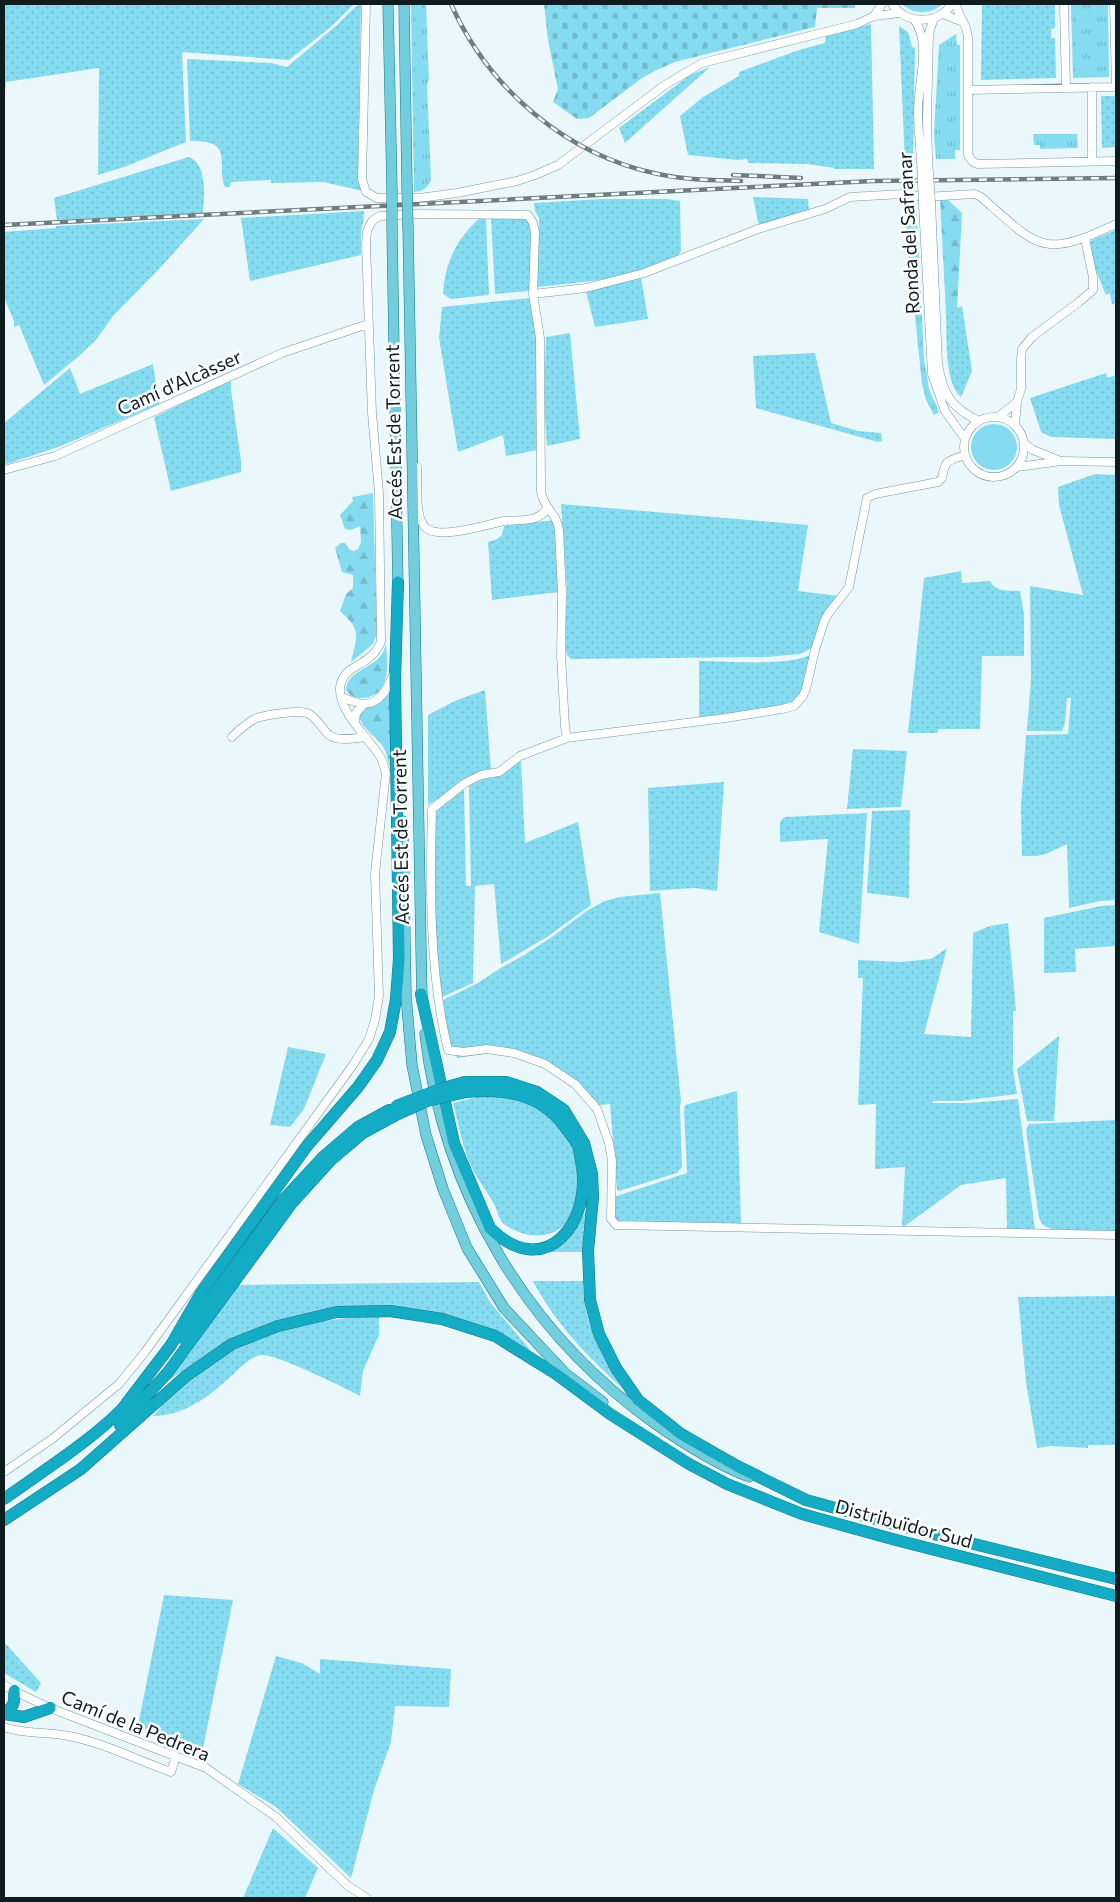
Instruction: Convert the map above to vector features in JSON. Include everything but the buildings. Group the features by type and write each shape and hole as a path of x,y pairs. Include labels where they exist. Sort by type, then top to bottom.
{"highway":[{"path":"123,1408 171,1345 201,1293 307,1146 358,1087 372,1067 390,1032 396,999 399,959 395,671 398,582"},
{"path":"4,1499 49,1467 123,1408 158,1370 283,1200 323,1157 358,1127 397,1110 444,1088 466,1087 509,1092 534,1100 556,1114 578,1146 584,1173 584,1196 572,1226 558,1241 542,1248 526,1249 511,1245 490,1228 454,1143 421,994"},
{"name":"Distribuïdor Sud","path":"466,1087 506,1082 537,1092 564,1110 584,1142 592,1174 593,1197 588,1251 590,1300 599,1334 616,1368 638,1400 681,1434 737,1466 806,1500 1116,1580"},
{"path":"4,1519 76,1464 135,1410 168,1372 292,1203 331,1160 363,1133 397,1110"},
{"name":"Distribuïdor Sud","path":"4,1519 81,1469 186,1376 232,1344 278,1326 337,1312 390,1311 434,1318 495,1336 556,1374 610,1414 689,1464 727,1484 802,1514 1116,1596"},
{"path":"4,1713 10,1710 14,1704 9,1688"},
{"path":"4,1713 24,1717 50,1708"}],"main road":[{"name":"Accés Est de Torrent","path":"388,4 406,996 412,1065 426,1135 442,1189 467,1248 504,1308 564,1372 689,1464"},
{"name":"Accés Est de Torrent","path":"404,4 421,994 428,1063 444,1131 463,1184 486,1234 528,1299 575,1356 629,1404 677,1439 734,1471 806,1500"}],"street":[{"path":"366,4 362,179 366,192 378,198 419,198 457,193 517,181 558,164 658,90 702,63 857,24 874,16 900,13"},
{"path":"874,16 882,4"},
{"path":"892,4 900,13 914,19 924,20 943,14 953,4 966,28 968,38 968,155 973,162 978,164 1116,162"},
{"path":"1064,4 1066,88"},
{"path":"968,90 1116,87 1114,4"},
{"path":"943,14 962,22"},
{"name":"Ronda del Safranar","path":"924,160 929,33 934,18"},
{"name":"Ronda del Safranar","path":"914,19 921,33 923,47 918,112 924,160 938,364 941,381 951,401 959,410 979,420"},
{"path":"1092,88 1092,161"},
{"path":"533,294 586,288 644,273 758,229 825,209 842,199 858,196 903,194 926,197 975,194 1035,241 1057,245 1085,239 1116,224"},
{"name":"Ronda del Safranar","path":"927,203 932,374 945,411 965,439"},
{"path":"4,1472 52,1439 119,1384 145,1352 353,1065 369,1038 375,1020 379,996 375,873 386,773 381,757 355,723 342,702 340,688 343,677 370,658 377,651 381,642 379,493 372,412 366,244 367,231 372,221 380,216 416,214 528,215 533,223 535,233 533,294 540,338 541,492 543,503 554,514 559,530 562,594 561,655 567,738"},
{"path":"1015,425 1016,402 1021,389 1022,349 1032,337 1093,290 1094,277 1085,239"},
{"name":"Camí d'Alcàsser","path":"4,470 55,456 282,353 368,324"},
{"path":"998,417 1016,402"},
{"path":"998,417 1015,425 1021,433 1024,443 1022,460 1017,467 1003,476 986,476 972,468 965,455 965,439 968,432 979,420 998,417"},
{"path":"411,430 417,470 418,511 423,526 434,532 469,529 535,518 542,515 547,509"},
{"path":"1024,443 1032,450 1062,461"},
{"path":"965,455 945,463 942,478 938,482 875,494 867,498 849,587 824,622 806,689 794,706 726,718 567,738 520,756 498,772 481,775 466,783 432,809 432,938 441,1021 448,1050 463,1052 487,1049 514,1053 545,1064 575,1084 598,1109 609,1143 612,1161 611,1219 616,1225 1116,1235"},
{"path":"1017,467 1062,461 1116,462"},
{"path":"341,697 364,704 375,701 388,688 395,671"},
{"path":"355,723 356,714 364,704"},
{"path":"232,737 245,725 257,718 306,713 318,722 330,736 343,739 366,737"},
{"name":"Camí de la Pedrera","path":"9,1688 50,1708 206,1768 276,1817 348,1886 367,1898"},
{"path":"4,1727 26,1732 66,1735 171,1772 176,1756"}],"green space":[{"path":"4,4 354,4 332,26 289,60 182,52 186,142 124,167 98,175 99,68 6,82 4,103"},
{"path":"361,4 358,162 363,191 323,182 271,183 271,180 231,182 230,187 225,187 221,154 218,148 213,144 190,141 187,59 271,63 287,67 337,25 355,7"},
{"path":"411,4 426,4 431,179 425,188 414,192"},
{"path":"544,4 855,4 855,8 817,8 815,27 675,62 642,78 589,118 577,119 553,102 558,89 548,40"},
{"path":"902,4 943,4 927,12 917,12"},
{"path":"982,4 1055,4 1055,28 1051,29 1051,38 1055,38 1056,78 981,80"},
{"path":"1071,4 1108,4 1109,77 1073,78"},
{"path":"871,24 874,169 834,169 807,164 748,163 747,159 738,160 688,155 680,116 703,97 739,76 739,72 799,50 825,43 826,36"},
{"path":"899,26 908,32 912,47 915,48 913,163 905,163"},
{"path":"956,34 957,45 960,45 960,150 955,150 955,159 936,159 934,133 939,45"},
{"path":"710,67 625,143 619,128 690,75"},
{"path":"1101,96 1116,96 1116,147 1102,148"},
{"path":"1033,134 1077,134 1078,148 1040,149 1040,145 1034,145"},
{"path":"189,157 199,167 204,182 203,213 57,220 54,198"},
{"path":"753,197 808,199 809,211 759,226"},
{"path":"946,198 962,213 957,309 946,313 940,199"},
{"path":"602,199 667,199 680,201 681,251 678,256 660,266 626,275 537,287 539,218 535,211 534,203"},
{"path":"916,200 924,359 929,389 939,412 934,415 926,400 922,384 905,218 908,207"},
{"path":"364,211 361,229 361,255 250,281 241,218"},
{"path":"480,218 486,218 489,295 451,299 443,294 446,271 459,242"},
{"path":"491,218 523,219 529,221 533,249 529,291 495,294"},
{"path":"204,219 113,316 96,340 44,385 19,325 14,327 14,321 4,297 4,232 56,228 56,226"},
{"path":"1116,230 1116,302 1112,305 1110,293 1106,295 1095,268 1090,241"},
{"path":"641,277 648,319 595,327 586,291"},
{"path":"530,298 537,338 538,450 506,456 503,435 458,452 439,338 442,307"},
{"path":"962,306 972,371 961,397 952,381 949,370 946,313"},
{"path":"570,333 580,439 547,446 544,403 546,337"},
{"path":"815,353 831,423 858,431 881,433 882,441 878,442 756,408 753,356"},
{"path":"153,364 159,404 61,446 4,465 4,423 70,368 80,394"},
{"path":"1106,373 1107,378 1116,375 1116,439 1051,437 1041,432 1030,398"},
{"path":"231,380 241,472 171,491 154,417"},
{"path":"999,424 1003,425 1013,434 1016,438 1016,456 1007,466 999,470 989,470 981,466 972,456 971,442 975,434 985,425"},
{"path":"1095,474 1116,475 1116,900 1100,901 1069,908 1067,844 1046,854 1022,856 1021,807 1026,735 1068,734 1071,698 1067,698 1065,723 1062,731 1027,731 1031,678 1030,586 1083,595 1059,505 1058,487"},
{"path":"373,493 377,633 373,644 351,662 356,639 355,629 340,611 346,594 353,588 353,575 342,572 335,548 341,543 345,543 350,550 358,549 361,542 360,526 351,530 345,529 340,515 353,501 352,497"},
{"path":"561,504 808,525 798,591 839,596 814,647 800,654 767,657 571,659 567,655 566,650 567,590"},
{"path":"554,520 559,592 492,600 488,542 502,535 504,526"},
{"path":"961,571 962,583 990,581 999,589 1020,591 1024,615 1024,656 982,656 980,729 938,729 938,733 908,733 924,578"},
{"path":"386,645 387,670 383,686 371,696 359,698 351,695 346,690 347,684 353,676 378,659"},
{"path":"813,654 808,675 800,695 792,704 699,717 699,661 773,662 788,661"},
{"path":"485,690 491,770 456,787 428,805 428,715 457,700"},
{"path":"390,693 391,775 384,748 363,725 359,717 364,710"},
{"path":"853,749 907,751 901,807 847,809"},
{"path":"521,761 525,843 578,822 591,905 547,937 501,964 494,884 475,886 473,983 440,998 435,929 433,836 437,808 464,789 466,886 471,886 469,786"},
{"path":"724,782 717,891 695,888 650,891 648,788"},
{"path":"910,810 909,898 867,893 872,811"},
{"path":"867,813 859,944 819,932 828,839 780,842 780,823 785,817"},
{"path":"660,893 681,1101 682,1167 677,1173 619,1191 617,1190 610,1104 590,1106 571,1086 560,1078 537,1064 524,1059 492,1054 458,1058 450,1050 441,1001 478,983 524,955 588,910 605,901 620,897"},
{"path":"1116,905 1116,946 1075,949 1076,972 1044,973 1044,918 1101,906"},
{"path":"1008,923 1016,1011 1013,1011 1013,1070 1017,1094 960,1101 933,1101 932,1103 969,1103 1018,1099 1035,1230 1007,1229 1006,1178 961,1185 905,1226 902,1226 905,1167 875,1169 876,1104 858,1105 863,978 858,978 858,960 901,962 931,959 947,948 924,1034 971,1037 973,933 990,926"},
{"path":"1059,1036 1054,1121 1027,1121 1017,1069"},
{"path":"288,1047 326,1054 304,1109 290,1127 270,1125"},
{"path":"737,1091 741,1223 645,1222 610,1224 614,1197 687,1173 685,1105"},
{"path":"505,1096 530,1103 546,1114 563,1131 575,1153 580,1177 572,1212 560,1229 550,1234 528,1235 504,1224 500,1220 492,1200 474,1172 467,1155 453,1103 477,1097"},
{"path":"1116,1120 1116,1232 1051,1229 1043,1225 1039,1218 1026,1130 1029,1124"},
{"path":"587,1208 583,1252 542,1252 570,1236"},
{"path":"533,1281 583,1281 586,1309 590,1323 600,1349 621,1387 561,1325"},
{"path":"479,1282 490,1302 531,1351 504,1337 360,1307 224,1343 162,1385 238,1285"},
{"path":"1116,1296 1116,1445 1088,1445 1088,1448 1050,1446 1037,1448 1026,1382 1018,1297"},
{"path":"357,1317 379,1317 379,1335 363,1371 360,1396 280,1359 261,1355 248,1361 213,1392 195,1404 175,1413 153,1416 175,1390 230,1351 275,1331 322,1321"},
{"path":"164,1595 233,1600 202,1753 138,1726"},
{"path":"4,1642 41,1683 36,1692 4,1673"},
{"path":"276,1656 302,1663 320,1674 320,1659 451,1669 449,1707 395,1706 391,1742 374,1790 351,1878 276,1807 238,1784"},
{"path":"273,1828 318,1868 305,1898 243,1898"}],"railway":[{"path":"451,4 467,35 486,64 534,114 562,134 592,151 624,165 658,174 689,179 741,181"},
{"path":"733,175 801,178"},
{"path":"4,225 873,181 1116,178"}]}
